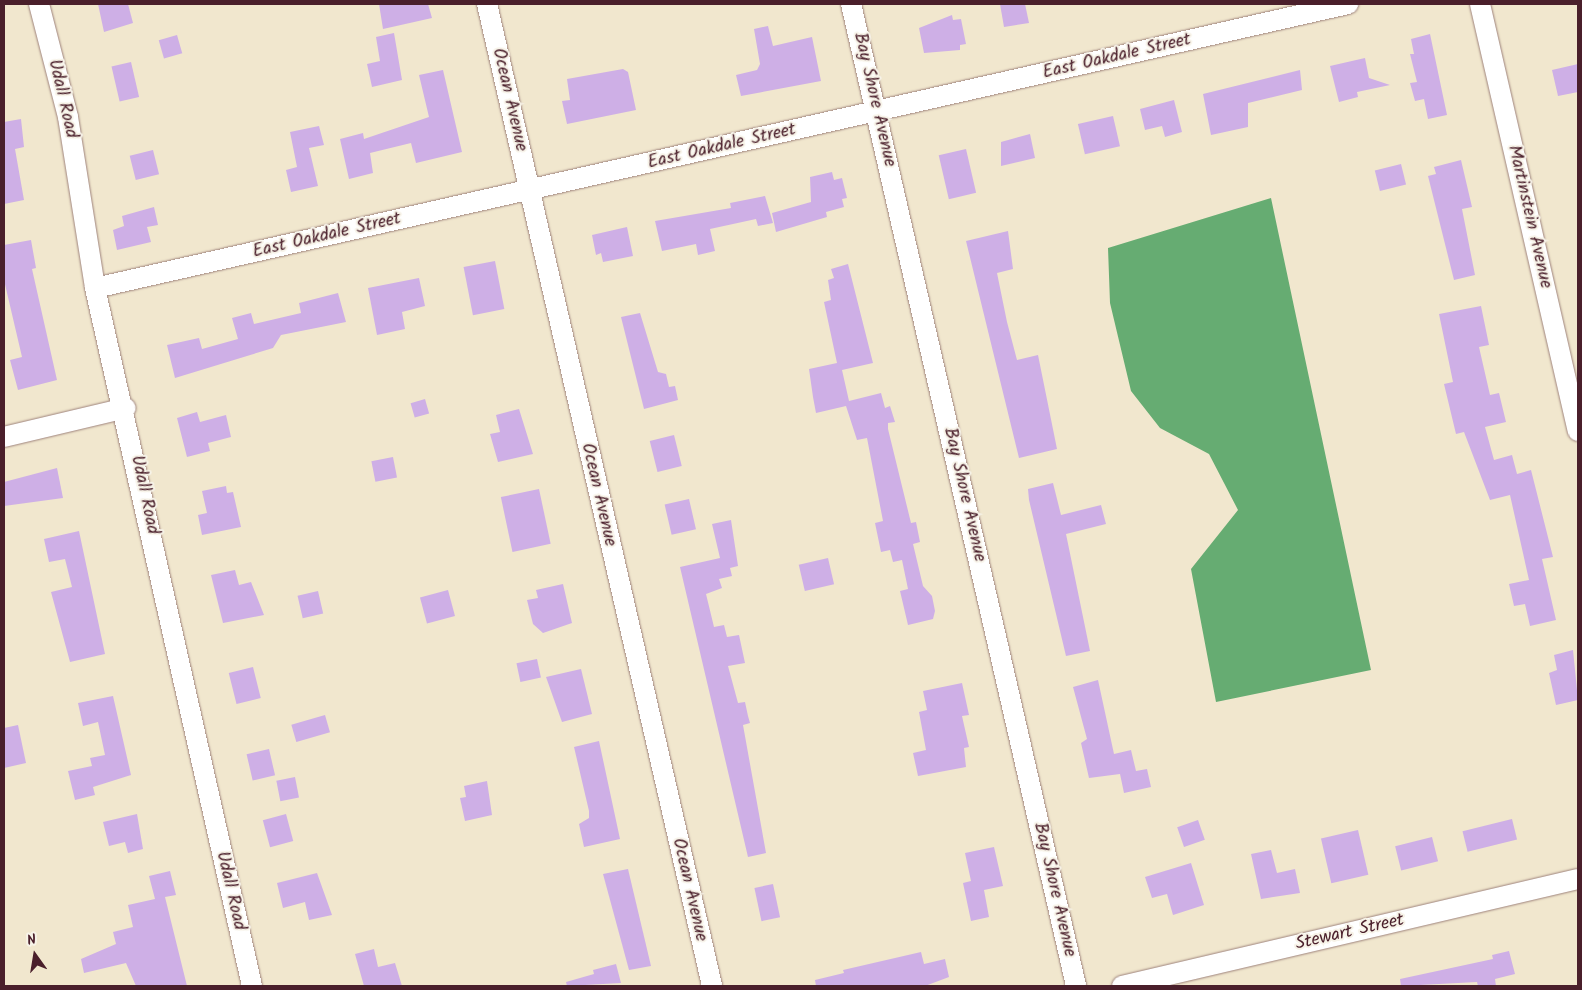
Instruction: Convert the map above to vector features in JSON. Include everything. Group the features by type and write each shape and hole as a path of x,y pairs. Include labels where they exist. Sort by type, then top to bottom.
{"street":[{"name":"Udall Road","path":"39,4 68,118 95,288 126,408 252,986"},
{"name":"Ocean Avenue","path":"487,4 712,986"},
{"name":"Bay Shore Avenue","path":"851,4 1076,986"},
{"name":"East Oakdale Street","path":"95,288 530,191 1348,4"},
{"name":"Martinstein Avenue","path":"1480,4 1578,431"},
{"path":"4,437 126,408"},
{"name":"Stewart Street","path":"1122,986 1578,879"}],"green space":[{"path":"1271,198 1371,670 1216,702 1191,569 1238,510 1209,454 1160,428 1131,391 1110,303 1108,248"}],"building":[{"path":"98,4 128,4 133,23 104,32"},
{"path":"379,4 428,4 432,18 383,29"},
{"path":"1000,4 1025,4 1029,23 1004,27"},
{"path":"952,15 953,20 961,19 966,44 960,45 960,50 924,53 919,28"},
{"path":"768,26 773,46 812,37 821,81 741,96 736,75 757,70 760,64 754,29"},
{"path":"394,33 402,80 372,87 367,64 380,61 376,37"},
{"path":"1430,34 1447,115 1428,119 1424,99 1415,101 1410,83 1417,82 1410,54 1414,54 1411,39"},
{"path":"177,35 182,53 164,59 159,40"},
{"path":"1365,58 1369,78 1390,85 1357,92 1358,97 1339,102 1330,66"},
{"path":"131,62 139,97 120,102 112,66"},
{"path":"1578,64 1578,92 1558,96 1552,70"},
{"path":"623,69 628,72 636,110 567,124 562,101 570,100 567,79"},
{"path":"443,70 462,152 416,163 411,143 370,153 373,173 349,179 340,139 363,133 364,139 429,117 419,75"},
{"path":"1300,70 1302,90 1248,103 1248,127 1211,135 1203,94"},
{"path":"1174,100 1182,132 1165,137 1162,126 1145,130 1140,109"},
{"path":"1113,116 1120,146 1085,154 1078,124"},
{"path":"21,119 24,147 15,149 24,200 4,204 4,122"},
{"path":"319,126 324,145 309,148 318,186 291,192 286,170 297,167 290,132"},
{"path":"1030,134 1035,158 1001,166 1001,142"},
{"path":"966,149 976,193 949,199 939,155"},
{"path":"153,150 159,174 136,180 130,156"},
{"path":"1461,160 1472,207 1462,209 1475,275 1454,280 1428,176 1436,174 1434,167"},
{"path":"1401,164 1406,184 1380,191 1375,171"},
{"path":"832,172 834,180 842,178 847,198 842,199 844,207 826,212 827,217 776,232 772,213 811,202 810,177"},
{"path":"765,196 773,223 758,226 756,219 710,229 715,251 698,255 696,244 662,251 655,221 731,208 730,203"},
{"path":"154,207 158,225 147,227 151,242 117,250 113,230 124,226 122,216"},
{"path":"627,227 633,256 603,262 601,253 596,255 592,235"},
{"path":"1008,231 1013,269 997,273 1007,322 1017,360 1038,355 1057,449 1019,458 966,241"},
{"path":"31,240 36,268 32,269 57,380 18,390 10,360 22,357 4,280 4,245"},
{"path":"495,261 504,309 473,315 464,267"},
{"path":"848,264 873,363 842,370 849,401 881,393 885,408 890,406 895,422 888,423 888,429 911,523 916,522 920,542 913,544 923,586 932,596 935,611 933,619 908,625 900,591 908,589 902,560 893,562 890,550 881,552 875,523 883,521 867,438 857,440 846,406 816,413 813,397 809,369 837,363 824,302 831,300 828,280 834,278 831,269"},
{"path":"419,278 425,306 402,312 405,329 377,335 368,288"},
{"path":"338,293 346,322 281,335 273,348 175,378 167,345 199,338 202,349 238,339 232,318 251,313 254,324 301,313 299,303"},
{"path":"1481,306 1489,345 1479,347 1490,395 1499,393 1506,422 1485,427 1494,460 1512,455 1517,474 1531,470 1553,557 1542,559 1556,620 1530,626 1525,604 1514,606 1509,584 1529,580 1510,495 1490,500 1464,432 1456,434 1444,384 1453,382 1439,314"},
{"path":"640,313 658,372 666,374 669,387 675,386 678,400 644,409 621,317"},
{"path":"425,399 429,413 415,418 411,403"},
{"path":"519,409 533,454 498,462 490,434 500,432 496,415"},
{"path":"197,412 200,422 226,415 231,437 208,443 210,451 187,457 177,418"},
{"path":"674,435 682,466 657,472 650,441"},
{"path":"393,457 397,478 375,482 371,461"},
{"path":"57,468 63,498 4,506 4,482"},
{"path":"1053,483 1061,515 1101,505 1106,524 1066,534 1090,651 1066,656 1028,489"},
{"path":"226,486 227,493 233,492 241,527 202,535 198,515 207,513 202,491"},
{"path":"539,489 551,544 512,552 501,497"},
{"path":"689,499 696,529 672,535 665,505"},
{"path":"731,520 738,566 730,568 732,576 719,579 722,588 706,594 714,627 724,625 727,637 739,635 745,663 728,666 738,703 745,702 750,723 743,725 766,853 748,857 680,567 720,558 712,524"},
{"path":"79,531 105,654 70,662 51,592 72,587 65,559 49,562 44,539"},
{"path":"828,558 834,584 805,591 799,565"},
{"path":"235,570 239,585 251,582 264,615 223,623 211,575"},
{"path":"563,584 572,623 543,633 533,624 527,600 538,598 536,590"},
{"path":"448,590 455,616 427,624 420,598"},
{"path":"318,591 323,613 303,618 298,596"},
{"path":"1573,650 1578,700 1556,705 1549,673 1557,670 1554,655"},
{"path":"537,659 541,678 520,682 516,663"},
{"path":"253,667 261,698 236,704 229,673"},
{"path":"581,669 592,714 562,722 546,677"},
{"path":"1098,680 1114,754 1131,750 1136,771 1147,769 1151,787 1124,793 1120,774 1089,778 1081,743 1087,739 1073,687"},
{"path":"962,683 969,715 962,716 969,747 964,748 966,767 918,776 913,753 926,750 919,712 927,710 923,691"},
{"path":"113,696 131,775 93,787 95,795 75,800 68,771 92,766 90,758 105,755 98,722 83,726 78,703"},
{"path":"325,715 330,732 296,742 291,725"},
{"path":"18,725 26,763 4,768 4,728"},
{"path":"599,741 620,839 584,847 579,824 589,818 589,811 574,747"},
{"path":"269,749 275,775 253,780 247,754"},
{"path":"295,777 299,798 280,801 276,781"},
{"path":"487,781 492,815 465,821 460,798 466,797 464,786"},
{"path":"137,814 143,849 128,853 125,842 109,846 103,822"},
{"path":"286,814 293,841 270,847 263,820"},
{"path":"1512,819 1517,839 1468,852 1463,831"},
{"path":"1198,820 1205,840 1184,847 1177,827"},
{"path":"1358,830 1368,875 1331,883 1321,839"},
{"path":"1432,837 1438,861 1401,870 1395,846"},
{"path":"994,847 1003,886 984,890 989,917 971,921 963,883 971,881 965,853"},
{"path":"1271,850 1277,873 1295,869 1300,893 1261,899 1251,854"},
{"path":"1191,863 1204,905 1173,915 1167,894 1152,898 1145,877"},
{"path":"628,869 651,966 629,970 603,874"},
{"path":"170,871 176,895 165,897 187,986 136,986 126,963 84,973 81,959 116,944 113,932 133,927 128,905 155,899 149,876"},
{"path":"317,873 332,915 309,920 305,902 283,908 277,883"},
{"path":"773,884 780,917 761,921 754,888"},
{"path":"374,949 378,967 395,963 402,986 364,986 355,954"},
{"path":"1509,951 1515,974 1495,979 1496,986 1478,986 1477,982 1401,986 1400,979 1493,959 1492,955"},
{"path":"921,952 924,964 945,959 949,977 925,986 816,986 815,980 844,973 843,970"},
{"path":"616,964 621,983 567,986 566,982 594,974 593,970"}]}
